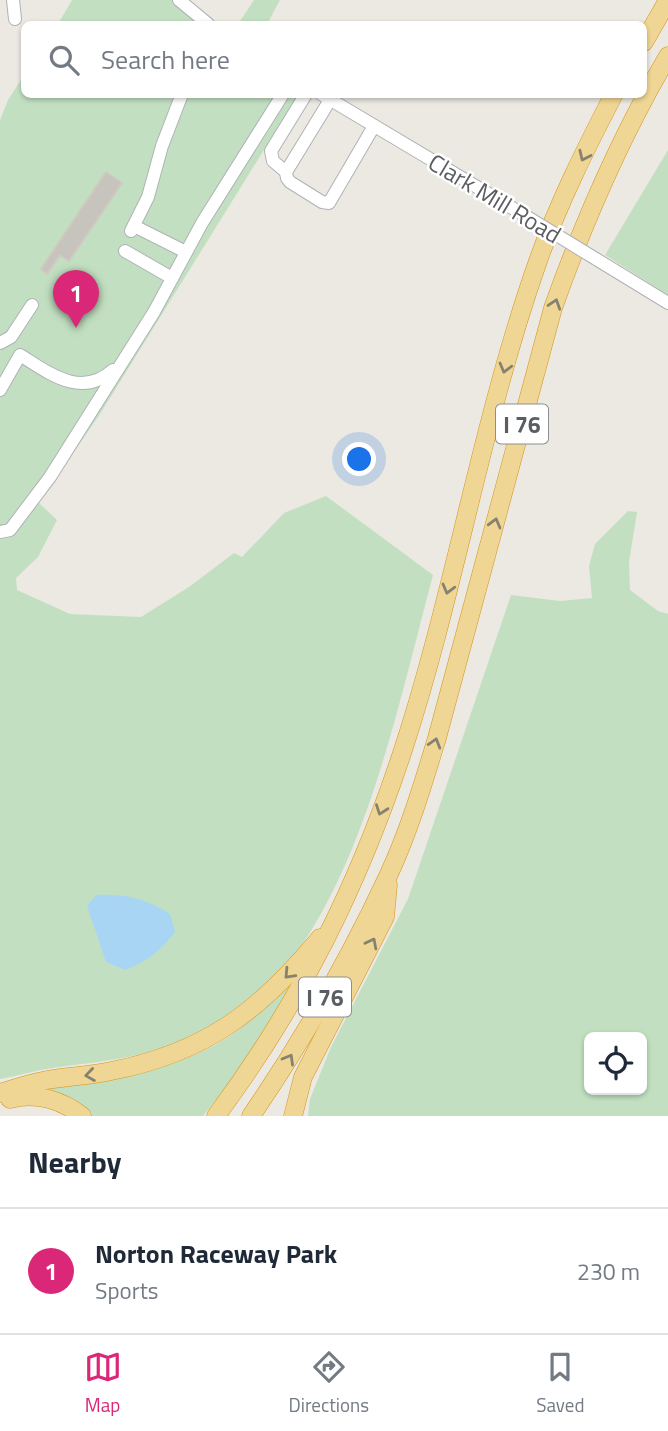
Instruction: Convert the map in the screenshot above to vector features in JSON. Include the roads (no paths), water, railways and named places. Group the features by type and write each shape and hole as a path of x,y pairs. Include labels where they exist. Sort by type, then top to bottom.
{"highway":[{"path":"647,35 668,0"},
{"name":"I 76","path":"647,95 668,56"},
{"name":"I 76","path":"216,1116 271,1037 315,963 369,844 404,747 435,640 507,360 538,258 612,98"},
{"name":"I 76","path":"251,1116 278,1077 346,960 390,873 415,808 437,738 553,308 572,255 614,156 645,98"},
{"path":"293,1116 303,1077 385,917 390,873"},
{"path":"0,1093 45,1080 130,1067 200,1043 240,1018 278,985 325,931 345,901"},
{"path":"0,1101 21,1096 42,1097 60,1102 82,1116"}],"street":[{"path":"13,0 15,19"},
{"path":"178,0 204,21"},
{"path":"180,98 162,146 148,197 133,229 186,252"},
{"path":"0,532 10,530 50,477 154,312 202,223 280,98"},
{"path":"304,98 271,151 273,161 286,172 290,182 322,202 329,203 374,126"},
{"path":"286,172 318,121 326,98"},
{"name":"Clark Mill Road","path":"328,98 596,259 666,297"},
{"path":"298,108 318,121"},
{"path":"125,251 173,278"},
{"path":"0,343 11,337 32,305"},
{"path":"0,390 20,355 59,379 72,383 85,384 98,380 121,363"}],"water":[{"path":"96,895 126,896 152,904 170,914 175,932 153,954 133,967 125,970 106,962 87,906"}],"place":[{"name":"Norton Raceway Park","path":"76,328"}]}
